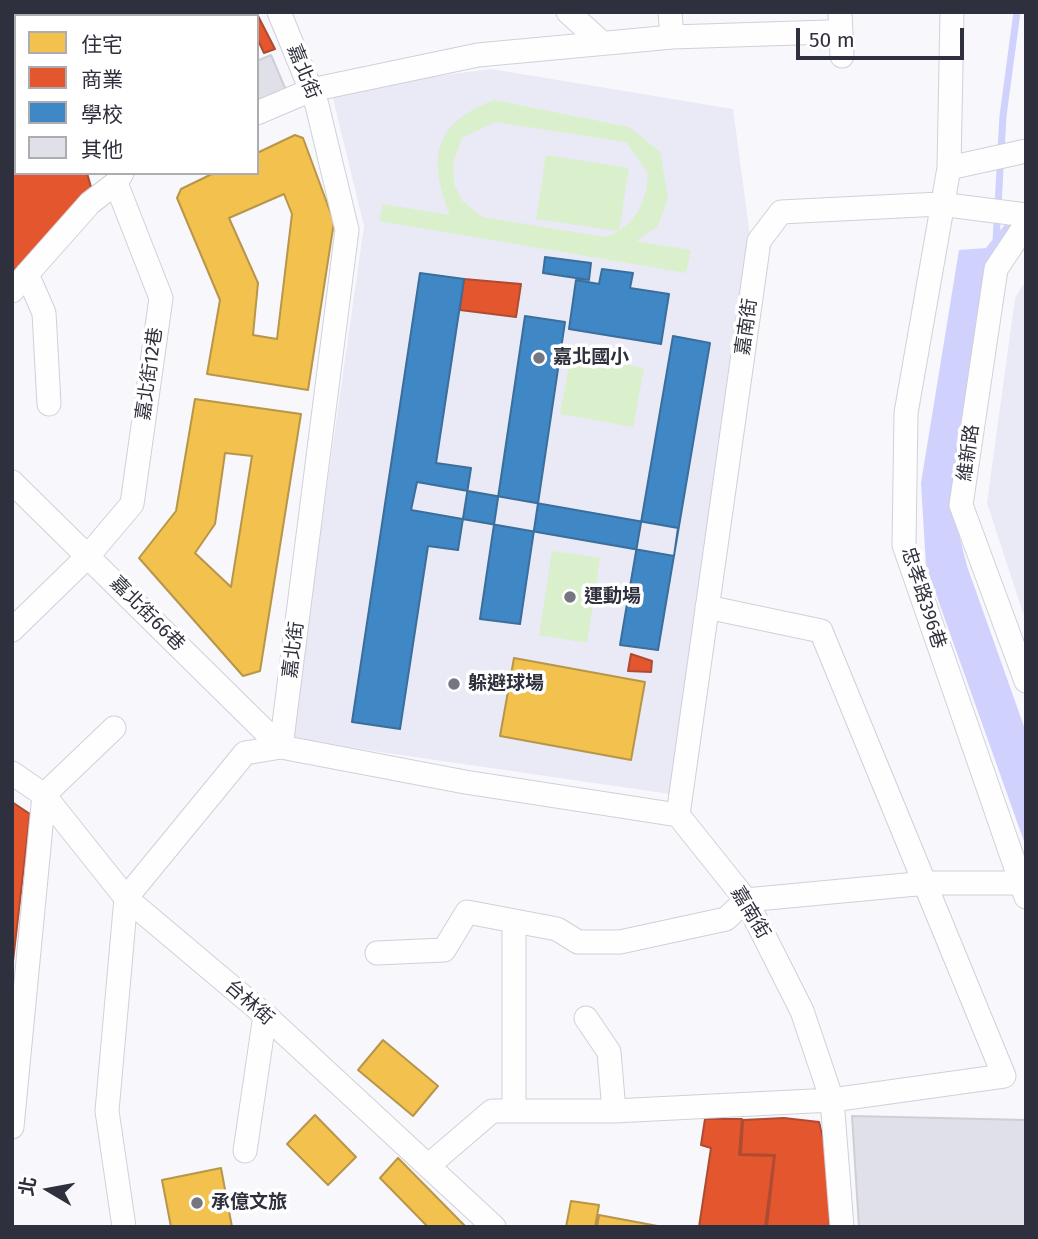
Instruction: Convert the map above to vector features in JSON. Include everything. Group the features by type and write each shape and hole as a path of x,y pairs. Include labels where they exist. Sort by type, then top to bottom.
{"street":[{"name":"嘉北街","path":"279,12 311,90 347,230 281,747"},
{"path":"568,12 602,43"},
{"path":"670,12 673,37"},
{"path":"840,12 842,56"},
{"name":"忠孝路396巷","path":"952,12 949,168 940,204 906,413 904,545 1024,888"},
{"path":"259,112 311,90 478,55 673,37 828,32"},
{"path":"949,168 1026,151"},
{"name":"嘉北街12巷","path":"12,630 88,556 132,504 161,298 119,178 89,203 20,283"},
{"name":"嘉南街","path":"842,1227 832,1100 802,1011 746,900 678,815 759,241 781,212 940,204 1026,215"},
{"name":"維新路","path":"1026,224 996,270 961,505 1026,681"},
{"path":"20,283 44,313 50,404"},
{"name":"嘉北街66巷","path":"12,482 281,747"},
{"path":"429,1165 492,1111 614,1111 832,1100 1004,1076 927,883 821,631 707,607"},
{"path":"12,1128 44,796 114,728"},
{"path":"124,1227 107,1111 126,898 245,753 281,747 465,782 678,815"},
{"name":"台林街","path":"12,773 44,796 126,898 265,1015 494,1227"},
{"path":"377,953 444,950 467,912 557,929 578,942 620,942 726,919 746,900 927,883 1024,888"},
{"path":"514,923 514,1110"},
{"path":"245,1151 265,1015"},
{"path":"586,1018 609,1052 614,1111"}],"shaded area":[{"name":"嘉北國小","path":"491,69 733,109 750,236 670,794 291,739 364,226 331,90"},
{"path":"1026,280 1026,622 987,503 1015,298"}],"green space":[{"path":"494,100 629,127 660,152 668,198 658,226 636,241 691,250 686,273 379,221 383,204 450,215 439,176 440,145 458,120 473,109","holes":["495,122 626,142 648,173 645,195 631,221 605,237 483,217 462,201 454,184 453,163 462,138"]},
{"path":"546,155 629,168 619,231 536,219"},
{"path":"571,355 644,368 633,427 560,414"},
{"name":"運動場","path":"552,551 600,558 587,643 539,635"}],"water":[{"path":"1001,247 952,507 967,566 1026,732 1026,847 926,566 921,483 959,250"}],"building: 住宅":[{"path":"295,135 303,138 334,222 308,390 207,374 220,300 177,198 181,189 210,175 259,175 259,152","holes":["284,194 292,214 277,339 253,335 258,283 229,218"]},
{"path":"195,399 301,414 260,671 243,676 139,558 176,511","holes":["225,453 252,456 231,587 195,553 215,524"]},
{"path":"514,658 645,682 631,760 500,736"},
{"path":"383,1040 438,1086 413,1116 358,1070"},
{"path":"315,1115 356,1157 328,1185 287,1144"},
{"path":"398,1158 466,1227 428,1227 380,1178"},
{"name":"承億文旅","path":"221,1168 232,1227 171,1227 162,1180"},
{"path":"571,1201 599,1205 595,1227 566,1227"},
{"path":"599,1215 663,1227 597,1227"}],"building: 商業":[{"path":"155,12 202,14 156,14"},
{"path":"259,18 275,49 264,53 259,42"},
{"path":"14,74 14,175 88,175 93,194 23,267 12,270"},
{"path":"464,279 521,284 516,317 460,310"},
{"path":"631,654 652,661 651,672 628,671"},
{"path":"12,802 30,814 12,970"},
{"path":"784,1118 819,1122 827,1154 830,1227 767,1227 775,1155 741,1154 743,1120"},
{"path":"705,1119 742,1119 739,1155 774,1156 765,1227 699,1227 711,1148 701,1145"}],"building: 學校":[{"path":"545,257 591,263 589,280 543,273"},
{"path":"602,269 633,273 630,288 669,294 661,344 569,329 576,280 599,284"},
{"path":"420,273 464,279 436,463 471,468 458,550 428,546 400,729 352,722"},
{"path":"525,316 565,322 520,624 480,619"},
{"path":"673,336 710,343 658,650 620,645"},
{"path":"417,482 678,528 674,556 411,510"}],"building: 其他":[{"path":"271,55 288,95 259,104 259,60"},
{"path":"852,1116 1026,1120 1026,1227 859,1227"}],"waterway":[{"path":"996,241 1003,116 1017,12"},
{"path":"984,256 1014,219"}],"place":[{"name":"嘉北國小","path":"539,358"},
{"name":"運動場","path":"570,597"},
{"name":"躲避球場","path":"454,684"},
{"name":"承億文旅","path":"197,1203"}]}
